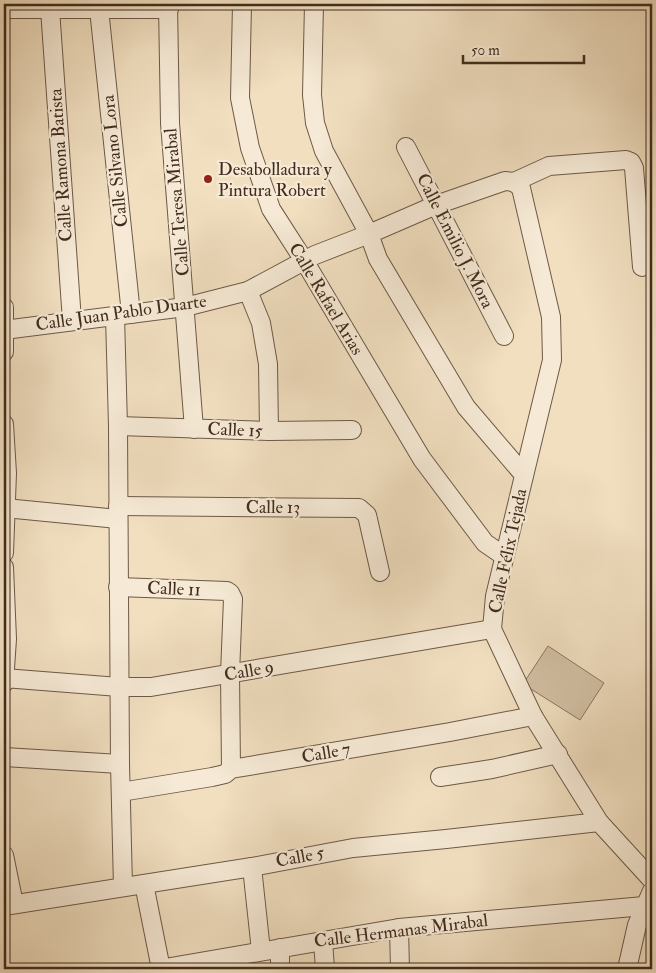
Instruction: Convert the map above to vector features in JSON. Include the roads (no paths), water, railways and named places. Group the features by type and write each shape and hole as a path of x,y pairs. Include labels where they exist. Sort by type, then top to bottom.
{"street":[{"name":"Calle Rafael Arias","path":"242,4 240,98 250,148 270,209 305,262 422,459 485,543 504,556"},
{"path":"314,4 312,95 315,122 324,151 369,234 378,259 466,407 524,474"},
{"path":"4,9 99,9 168,6"},
{"name":"Calle Teresa Mirabal","path":"168,6 170,123 194,429"},
{"name":"Calle Ramona Batista","path":"50,9 72,321"},
{"name":"Calle Silvano Lora","path":"99,9 123,315 118,426 119,687 123,887"},
{"name":"Calle Emilio J. Mora","path":"406,147 504,336"},
{"name":"Calle Juan Pablo Duarte","path":"4,330 185,307 248,291 315,255 369,234 436,204 505,181 514,182 549,166 626,160 631,162 634,168 642,267"},
{"name":"Calle Félix Tejada","path":"514,182 521,188 551,317 552,360 494,596 492,629 533,716 599,822 652,880"},
{"path":"248,291 261,323 268,364 269,431"},
{"path":"4,307 4,352"},
{"path":"4,424 4,553"},
{"name":"Calle 15","path":"118,426 269,431 352,430"},
{"name":"Calle 13","path":"5,508 118,513 359,508 367,515 380,572"},
{"path":"4,567 4,683"},
{"name":"Calle 11","path":"118,587 230,593 232,599 230,674"},
{"name":"Calle 9","path":"4,678 119,687 151,687 492,629"},
{"path":"230,674 231,769"},
{"name":"Calle 7","path":"121,792 212,777 225,774 231,769 533,716"},
{"path":"440,777 492,769 558,754"},
{"path":"4,757 120,764"},
{"name":"Calle 5","path":"9,905 353,848 599,822"},
{"path":"4,855 9,905"},
{"path":"252,866 261,951"},
{"path":"144,884 160,969"},
{"path":"627,969 645,928 648,898"},
{"name":"Calle Hermanas Mirabal","path":"160,969 399,928 648,898"},
{"path":"399,928 400,969"},
{"path":"324,941 325,969"},
{"path":"280,948 280,969"}],"place":[{"name":"Desabolladura y Pintura Robert","path":"208,179"}]}
